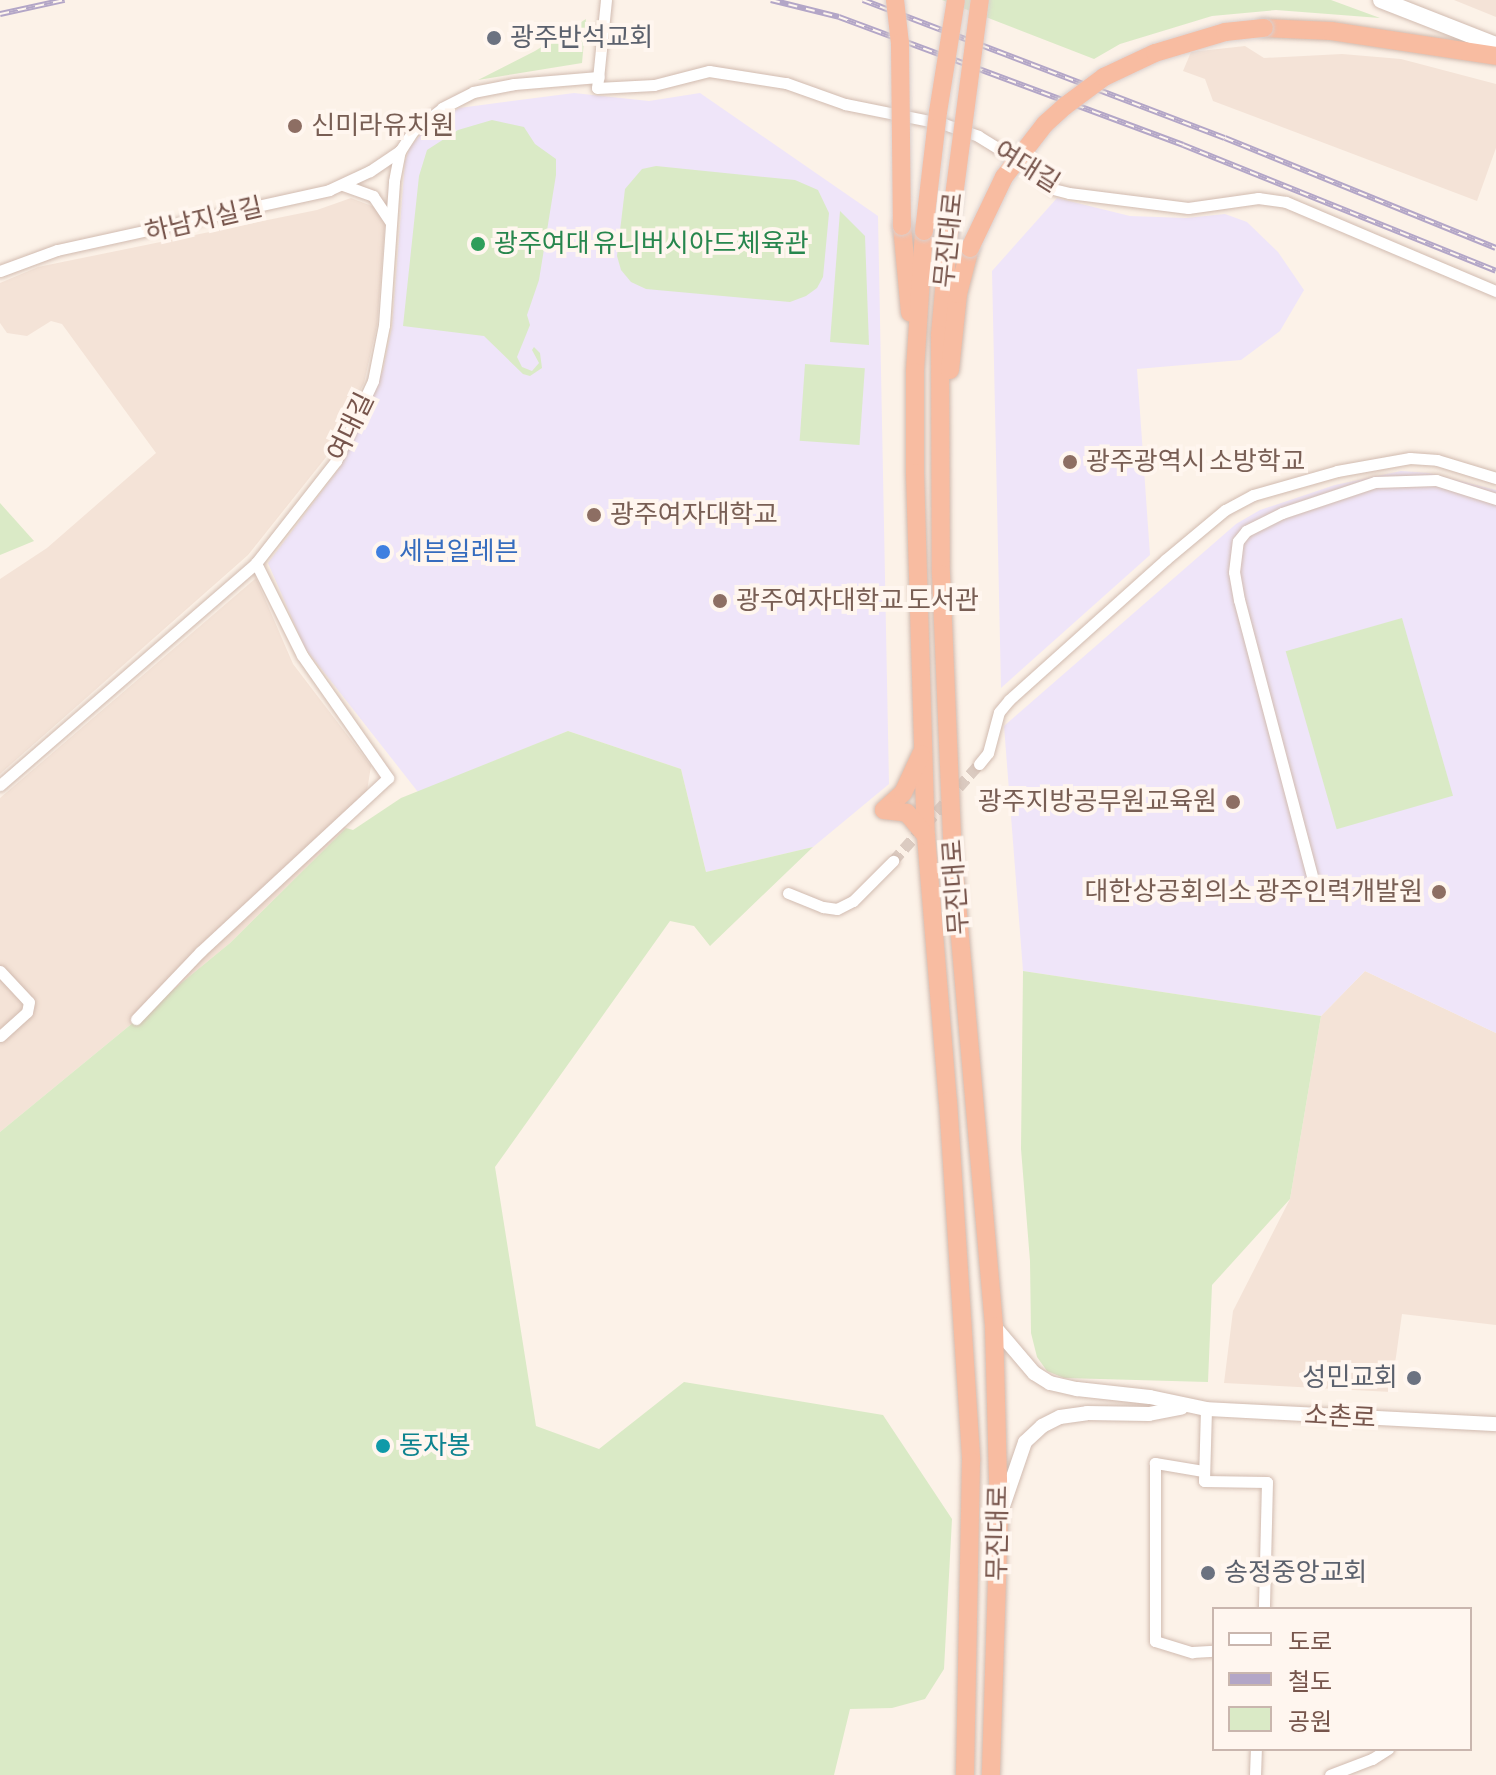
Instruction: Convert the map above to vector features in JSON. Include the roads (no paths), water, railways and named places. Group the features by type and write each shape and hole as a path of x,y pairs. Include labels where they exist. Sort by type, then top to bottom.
{"highway":[{"path":"895,0 900,43 902,226 915,372"},
{"name":"무진대로","path":"956,0 938,112 924,231 915,372 926,836 948,1101 971,1461 965,1775"},
{"name":"무진대로","path":"980,0 949,234 940,335 939,456 953,857 994,1326 999,1515 991,1775"},
{"path":"939,456 958,294 970,248 1004,177 1045,124 1104,77 1155,53 1225,32 1264,28 1331,31 1496,56"},
{"path":"924,749 903,793 884,810 907,813 926,836"}],"main road":[{"path":"1381,0 1496,45"}],"street":[{"path":"599,77 606,0"},
{"name":"여대길","path":"0,785 256,563 336,461 363,410 384,325 391,222 400,151 426,120 473,92 514,84 599,77 654,85 709,71 786,83 845,104 944,124 978,136 1030,168 1053,189 1188,208 1258,198 1286,202 1496,291"},
{"name":"하남지실길","path":"0,271 57,250 143,234 342,185 400,151"},
{"path":"342,185 373,196 391,222"},
{"path":"979,764 988,753 999,712 1009,700 1225,510 1253,495 1337,471 1410,458 1437,460 1496,478"},
{"path":"1316,891 1239,600 1234,558 1238,541 1246,531 1282,513 1375,482 1436,480 1496,499"},
{"path":"136,1019 200,952 388,778 302,655 256,563"},
{"path":"788,893 808,903 837,909 853,901 893,861"},
{"path":"0,971 29,1002 27,1012 0,1036"},
{"path":"994,1326 1034,1373 1050,1383 1150,1397 1185,1407"},
{"path":"999,1515 1010,1494 1025,1442 1042,1426 1060,1417 1087,1413 1149,1414 1185,1407"},
{"name":"소촌로","path":"1185,1407 1496,1424"},
{"path":"1206,1409 1204,1481 1267,1482 1264,1607"},
{"path":"1203,1471 1155,1463 1155,1641 1192,1652 1212,1651"},
{"path":"1255,1775 1256,1751"},
{"path":"1330,1775 1385,1751"}],"tunnel":[{"path":"893,861 979,764"}],"railway":[{"path":"0,14 64,0"},
{"path":"771,0 839,17 1183,145 1496,271"},
{"path":"863,0 1225,138 1496,248"}],"place":[{"name":"광주반석교회","path":"494,38"},
{"name":"신미라유치원","path":"295,126"},
{"name":"광주여대 유니버시아드체육관","path":"478,244"},
{"name":"광주광역시 소방학교","path":"1070,462"},
{"name":"광주여자대학교","path":"594,515"},
{"name":"세븐일레븐","path":"383,552"},
{"name":"광주여자대학교 도서관","path":"720,601"},
{"name":"광주지방공무원교육원","path":"1233,802"},
{"name":"대한상공회의소 광주인력개발원","path":"1439,892"},
{"name":"성민교회","path":"1414,1378"},
{"name":"동자봉","path":"383,1446"},
{"name":"송정중앙교회","path":"1208,1573"}]}
